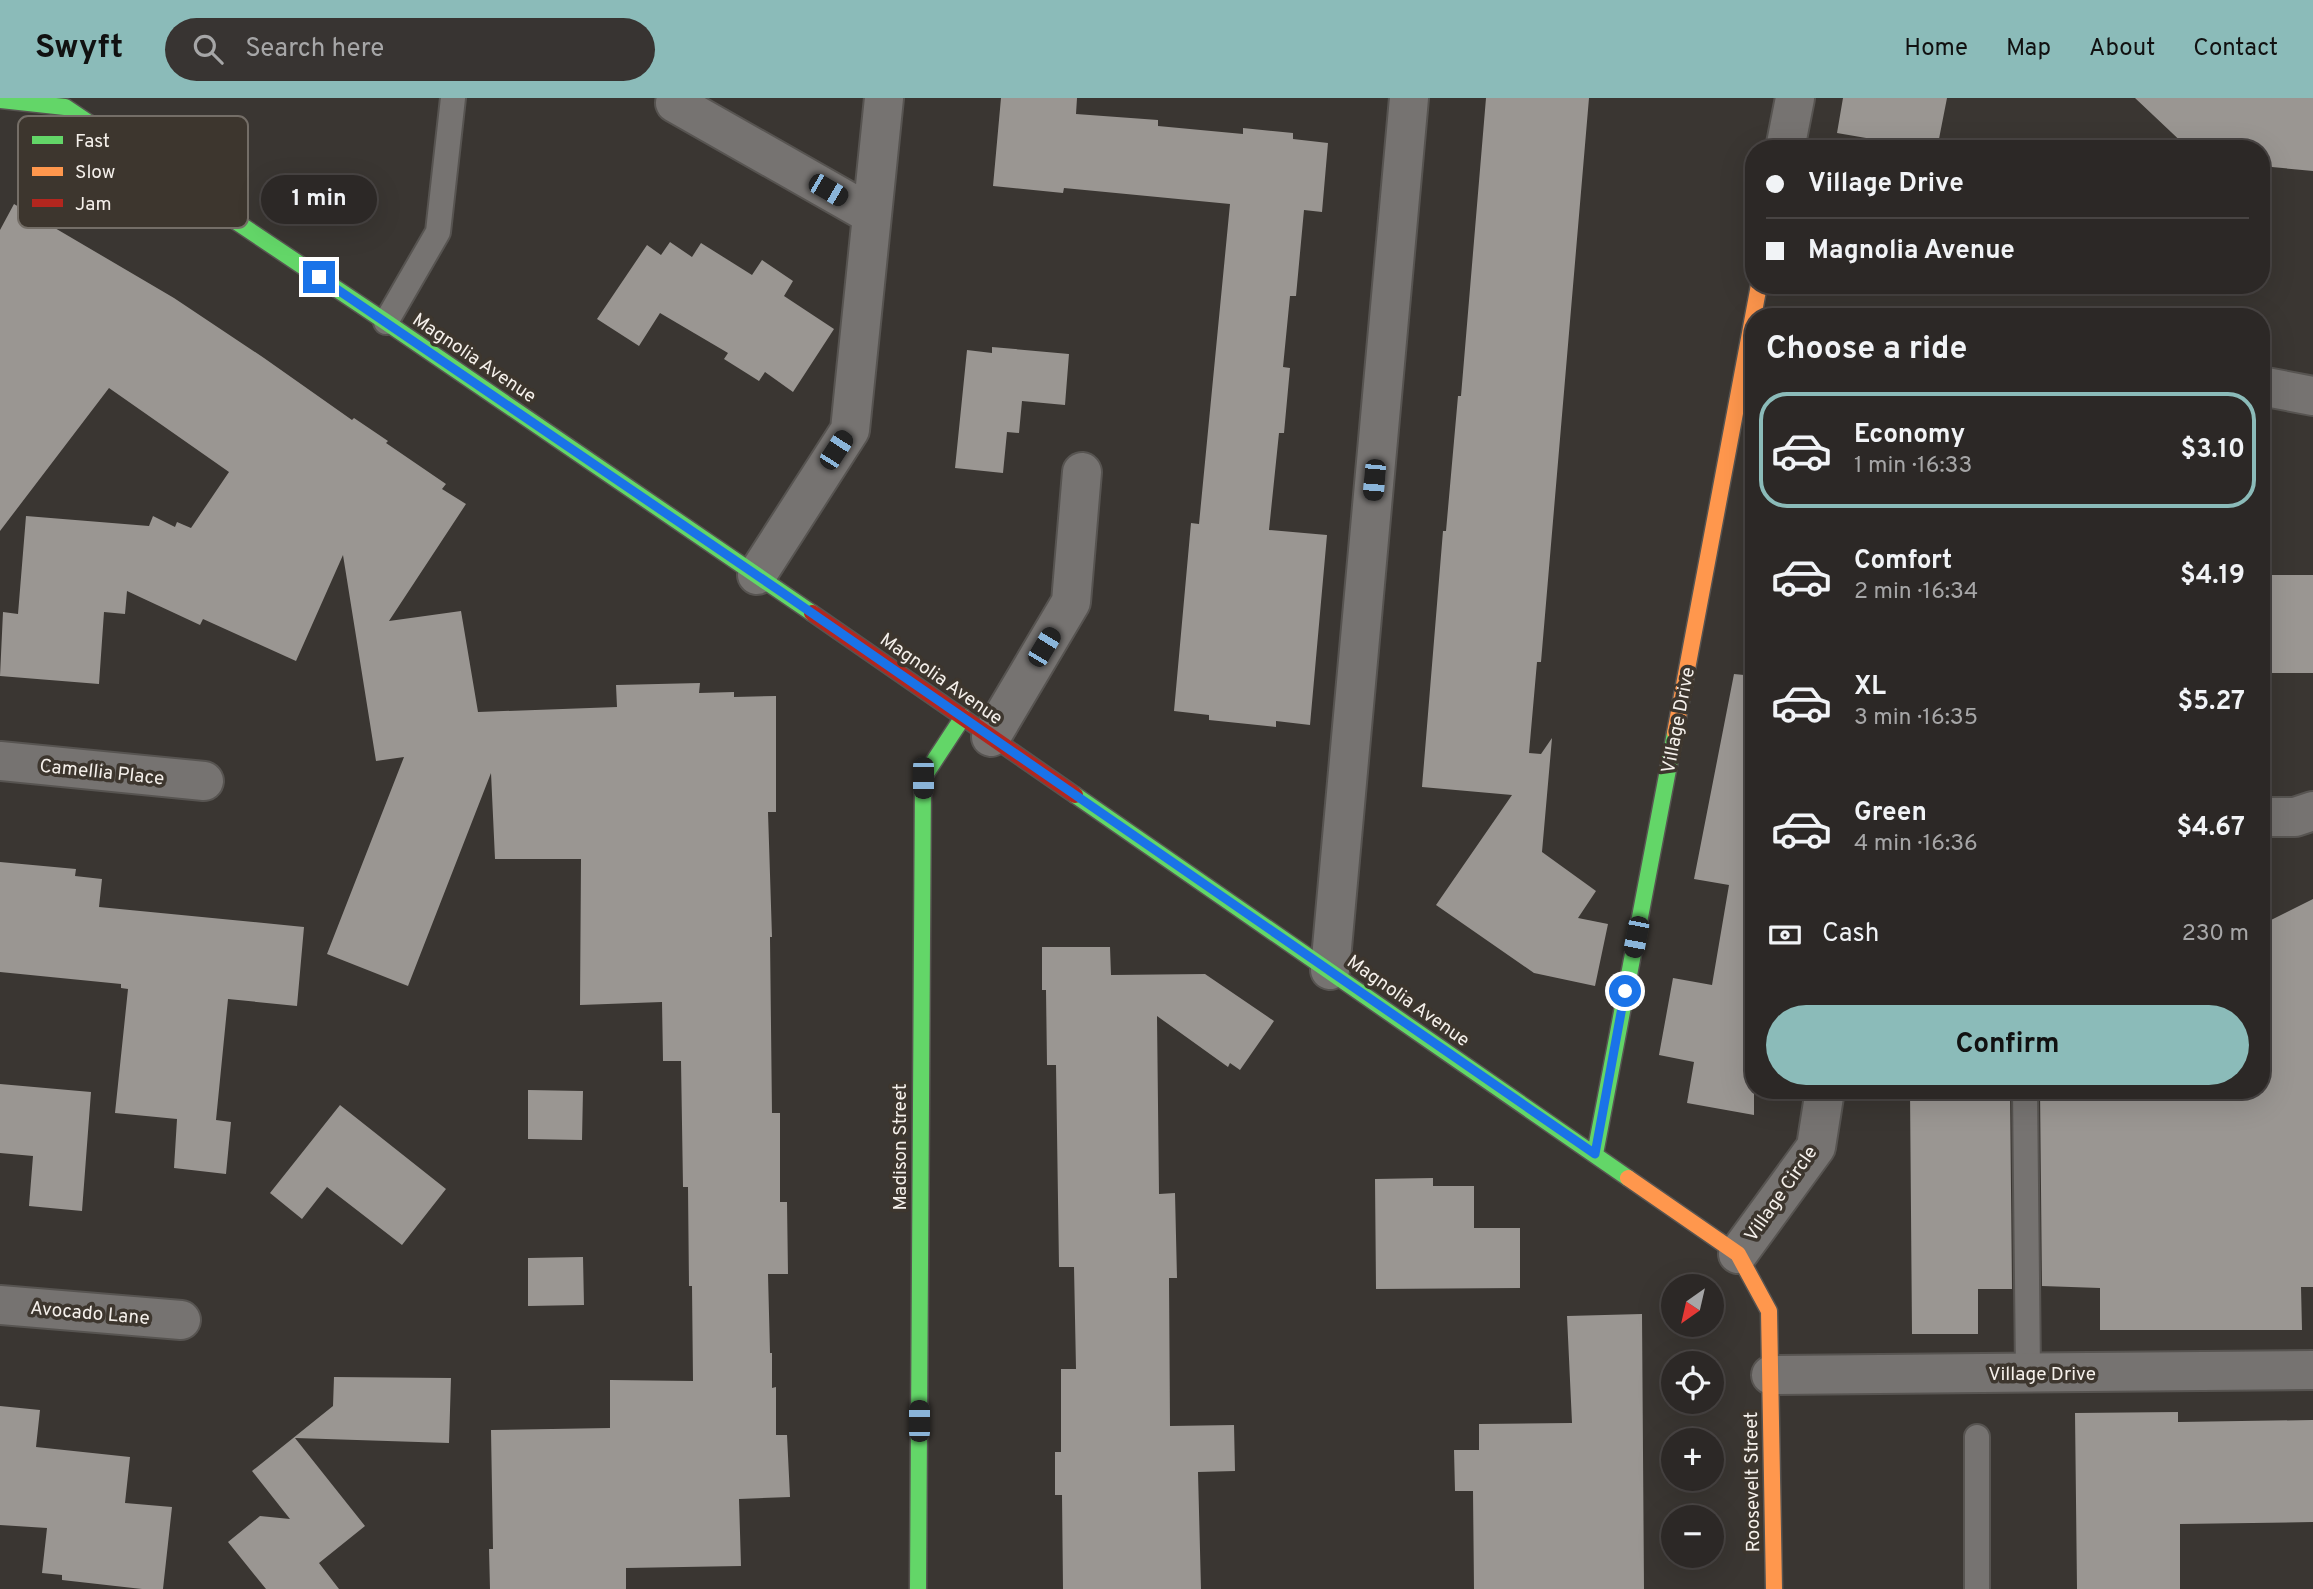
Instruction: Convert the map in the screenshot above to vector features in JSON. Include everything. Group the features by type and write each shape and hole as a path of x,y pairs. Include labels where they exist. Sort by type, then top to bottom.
{"main road":[{"name":"Magnolia Avenue","path":"0,100 65,103 84,116"},
{"name":"Magnolia Avenue","path":"248,227 757,575 1738,1254 1769,1311 1771,1375"},
{"name":"Village Drive","path":"1595,1154 1745,359"},
{"name":"Madison Street","path":"918,1589 923,778 977,727"},
{"name":"Roosevelt Street","path":"1771,1375 1774,1589"}],"street":[{"path":"757,575 850,430 884,98"},
{"path":"1330,970 1409,98"},
{"path":"1787,140 1795,98"},
{"path":"675,103 872,215"},
{"path":"2270,388 2313,396"},
{"path":"977,727 1071,602 1082,472"},
{"name":"Camellia Place","path":"0,761 204,781"},
{"path":"2270,817 2295,817 2313,811"},
{"name":"Village Circle","path":"1738,1254 1816,1147 1824,1099"},
{"name":"Avocado Lane","path":"0,1305 181,1320"},
{"name":"Village Drive","path":"1771,1375 2313,1370"}],"lane":[{"path":"386,321 438,232 453,98"},
{"path":"2025,1099 2028,1373"},
{"path":"1977,1589 1978,1437"}],"building":[{"path":"1001,98 1077,98 1076,114 1158,120 1158,126 1243,134 1243,128 1293,133 1293,139 1328,143 1322,212 1304,210 1296,296 1290,296 1283,367 1290,368 1284,433 1279,433 1269,530 1327,535 1310,725 1276,721 1276,727 1209,720 1209,715 1174,711 1191,523 1199,524 1230,204 1064,188 1063,193 993,186"},
{"path":"1486,98 1589,98 1541,662 1537,662 1529,753 1541,754 1552,738 1542,852 1596,891 1578,918 1608,924 1595,986 1534,973 1436,905 1512,795 1422,787 1443,531 1446,531 1458,396 1461,396"},
{"path":"1843,98 1947,98 1939,140 1872,140 1837,133"},
{"path":"2135,98 2313,98 2313,171 2270,167 2270,140 2179,140"},
{"path":"14,204 18,206 18,228 55,228 174,298 352,420 354,418 388,441 386,443 446,484 442,489 466,504 389,621 461,611 478,712 617,707 616,685 700,683 699,693 734,692 734,697 776,696 776,812 768,812 772,937 772,1113 780,1113 780,1202 787,1202 788,1274 768,1274 772,1388 776,1387 776,1435 787,1435 790,1497 739,1499 741,1566 626,1568 626,1589 490,1589 489,1549 493,1549 491,1430 610,1428 610,1380 693,1381 688,1187 683,1187 681,1061 663,1061 662,1002 580,1005 581,859 495,859 491,773 408,986 327,954 404,757 376,761 343,555 296,661 203,619 200,625 127,591 125,614 104,612 99,684 0,676 3,612 18,614 26,516 149,526 153,516 175,527 177,522 191,528 229,472 109,388 0,531 0,230"},
{"path":"670,242 692,257 701,243 752,275 762,260 793,281 784,296 834,329 793,392 765,372 759,381 724,359 728,353 660,313 639,346 597,319 647,245 661,255"},
{"path":"992,347 1069,354 1065,405 1022,401 1019,433 1007,432 1003,473 955,468 967,350 992,353"},
{"path":"2270,575 2313,575 2313,673 2270,673"},
{"path":"1734,674 1745,675 1745,1099 1754,1099 1754,1115 1687,1103 1694,1062 1659,1055 1673,978 1712,985 1729,885 1694,879"},
{"path":"0,862 76,869 75,876 102,879 99,907 304,927 297,1006 228,999 216,1120 231,1122 226,1174 174,1168 177,1119 115,1113 128,989 121,988 121,984 0,972"},
{"path":"2313,899 2313,1287 2301,1287 2302,1330 2100,1330 2100,1288 2042,1286 2040,1099 2270,1099 2270,920"},
{"path":"1042,947 1110,947 1111,975 1205,974 1274,1021 1240,1070 1230,1063 1228,1067 1157,1016 1159,1194 1175,1193 1177,1278 1169,1278 1170,1426 1234,1425 1235,1471 1198,1472 1201,1589 1063,1589 1062,1495 1055,1495 1055,1452 1061,1452 1061,1369 1076,1369 1074,1267 1059,1267 1056,1065 1047,1065 1046,990 1042,990"},
{"path":"0,1084 91,1092 82,1211 29,1206 33,1156 0,1153"},
{"path":"528,1090 583,1091 582,1140 528,1139"},
{"path":"1910,1099 2010,1099 2012,1289 1978,1289 1978,1334 1912,1334"},
{"path":"340,1105 446,1189 402,1245 327,1187 302,1219 270,1193"},
{"path":"1433,1178 1433,1186 1474,1186 1474,1228 1520,1228 1520,1288 1376,1289 1375,1179"},
{"path":"583,1257 584,1305 528,1306 528,1258"},
{"path":"1642,1314 1644,1589 1474,1589 1473,1491 1455,1491 1454,1450 1479,1450 1479,1424 1572,1423 1567,1316"},
{"path":"334,1377 451,1378 449,1443 295,1438 365,1526 319,1563 339,1589 266,1589 228,1542 260,1516 290,1519 252,1471 333,1406"},
{"path":"0,1406 40,1410 36,1447 130,1457 125,1503 172,1507 163,1589 62,1580 62,1575 42,1573 47,1528 0,1525"},
{"path":"2178,1412 2178,1422 2313,1420 2313,1522 2180,1524 2180,1589 2077,1589 2075,1413"}],"traffic: fast":[{"path":"0,100 65,107 78,116"},
{"path":"246,228 812,613"},
{"path":"918,1589 923,778 963,717"},
{"path":"1595,1154 1675,733"},
{"path":"1075,795 1628,1178"}],"traffic: slow":[{"path":"1755,308 1757,294"},
{"path":"1675,733 1745,360"},
{"path":"1628,1178 1738,1254 1769,1311 1774,1589"}],"traffic: jam":[{"path":"812,613 1075,795"}],"route":[{"path":"319,277 780,591 1595,1154 1625,991"}]}
